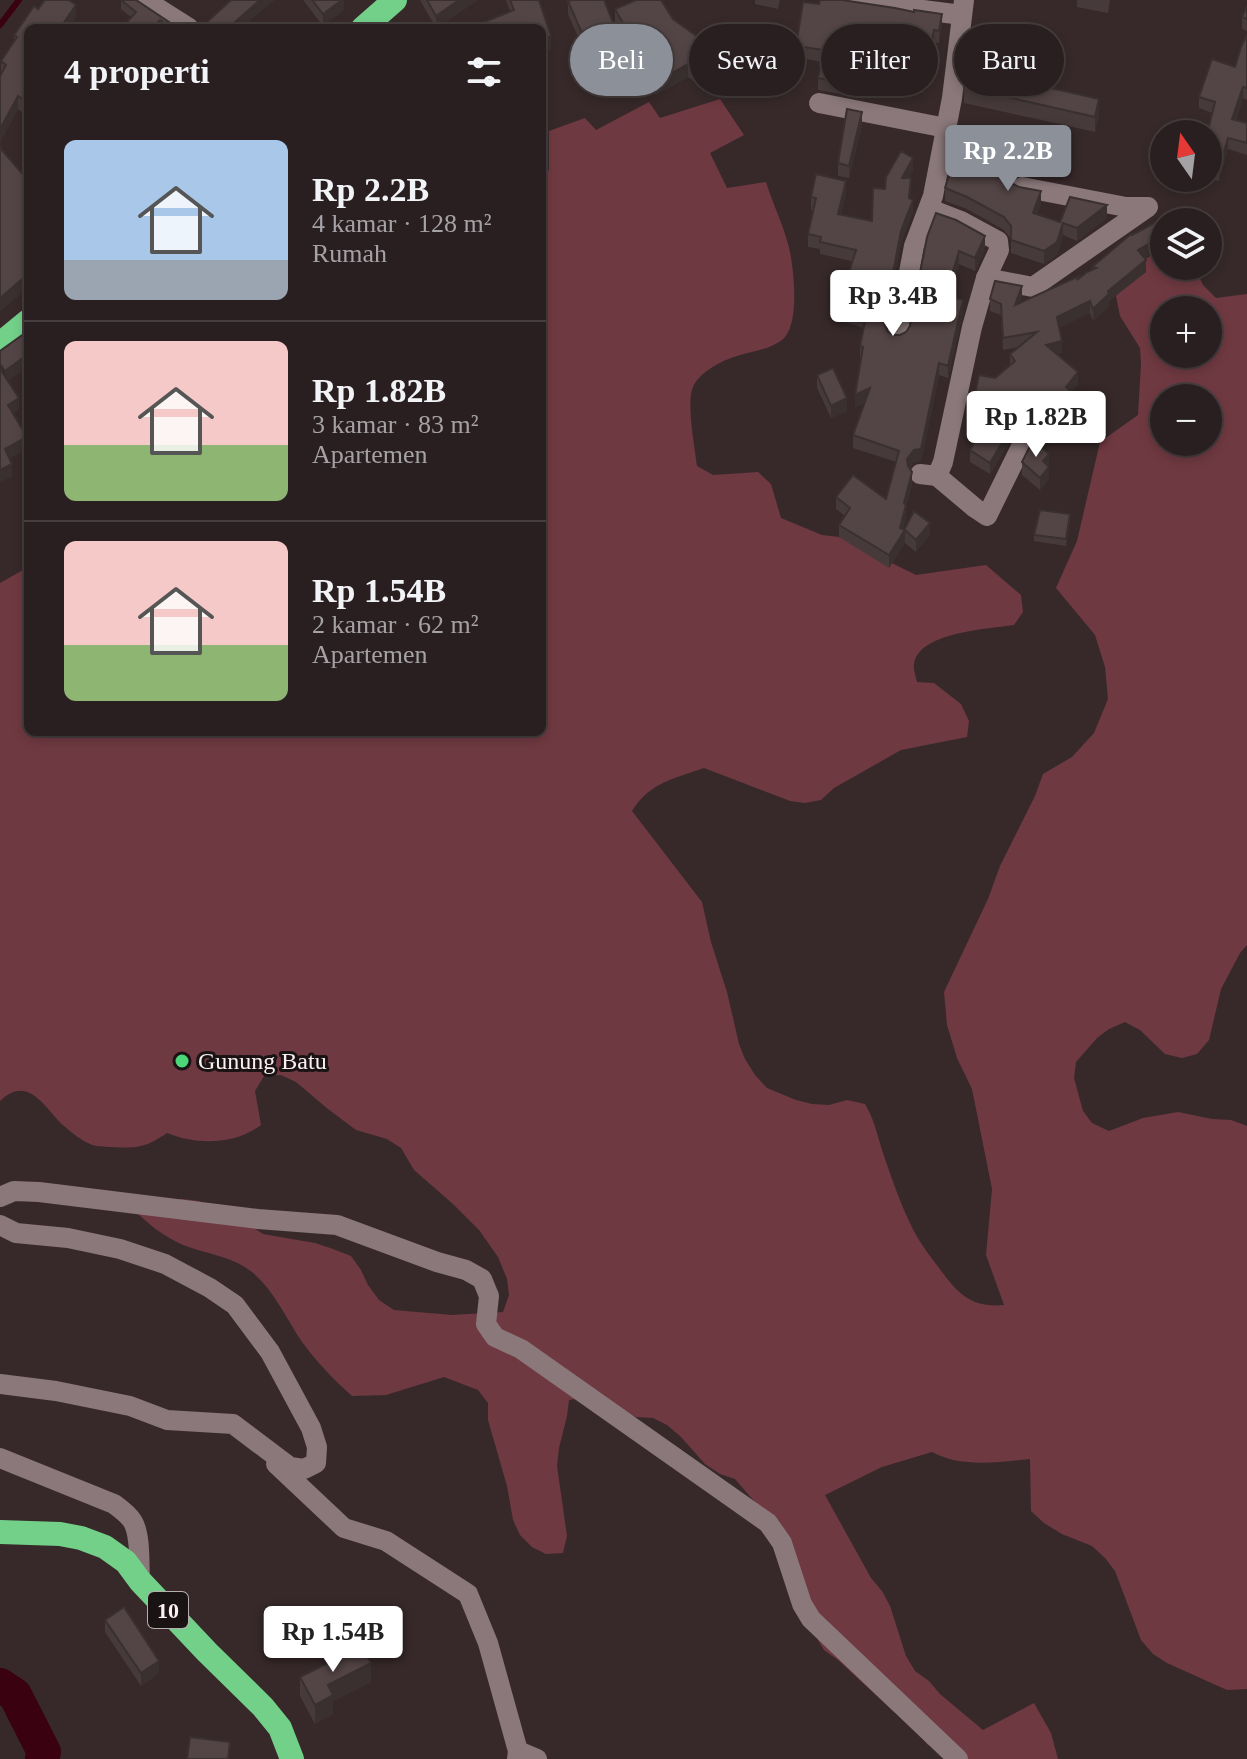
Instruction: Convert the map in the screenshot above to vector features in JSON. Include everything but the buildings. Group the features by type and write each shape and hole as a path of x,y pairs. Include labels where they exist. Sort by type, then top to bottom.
{"highway":[{"path":"368,24 395,0"},
{"path":"0,344 24,324"},
{"name":"10","path":"0,1532 60,1534 81,1538 105,1547 126,1562 207,1652 263,1707 280,1728 292,1759"}],"street":[{"path":"145,0 183,24"},
{"path":"846,0 963,8 946,128 930,209 914,246 897,335"},
{"path":"819,103 946,128"},
{"path":"986,278 1033,287 1148,207 1126,207 1022,187"},
{"path":"930,209 998,241 999,250 986,278 972,327 943,462 929,475 987,516 1022,445"},
{"path":"0,1197 14,1191 39,1192 258,1219 337,1225 474,1274 482,1279 489,1296 486,1324 495,1337 533,1357 768,1523 782,1543 802,1604 811,1619 958,1759"},
{"path":"0,1225 16,1233 68,1238 120,1249 165,1264 235,1305 270,1352 311,1428 317,1447 316,1463 304,1469 290,1467 233,1424 167,1420 130,1406 56,1391 0,1384"},
{"path":"233,1424 344,1528 386,1541 468,1594 488,1643 524,1756"},
{"path":"0,1458 114,1504 127,1514 137,1536 140,1581"}],"shaded area":[{"path":"720,99 744,135 710,153 727,188 766,182 788,243 794,298 788,333 771,346 720,363 696,382 691,394 691,414 697,466 713,475 758,472 771,484 781,518 822,535 839,537 916,575 986,565 1021,595 1023,612 1014,625 941,639 919,653 914,664 917,682 934,683 961,704 969,721 967,737 901,750 834,788 821,800 805,803 790,801 704,768 655,788 632,811 702,902 739,1044 755,1075 767,1088 796,1100 829,1105 847,1100 865,1104 915,1234 959,1292 983,1304 1004,1305 986,1255 992,1189 972,1089 957,1058 947,1025 944,992 1043,774 1072,757 1094,733 1108,699 1105,667 1095,635 1056,588 1077,541 1100,442 1138,415 1140,348 1120,316 1116,296 1131,274 1150,256 1150,280 1201,280 1214,296 1150,296 1150,368 1222,368 1222,297 1247,294 1247,945 1221,989 1209,1040 1197,1054 1182,1058 1165,1054 1140,1030 1125,1022 1097,1038 1076,1062 1074,1078 1083,1111 1092,1123 1109,1131 1143,1118 1178,1112 1231,1120 1247,1126 1247,1689 1227,1690 1153,1654 1141,1640 1115,1571 1105,1558 1092,1546 1044,1523 1031,1511 1030,1459 967,1462 932,1452 882,1467 825,1495 890,1606 906,1656 915,1671 983,1730 1034,1703 1051,1733 1058,1759 950,1759 945,1750 928,1745 906,1720 824,1650 815,1635 768,1517 735,1479 705,1464 667,1425 653,1418 636,1417 610,1404 569,1400 557,1466 567,1536 563,1553 546,1554 532,1547 520,1535 513,1520 507,1486 488,1420 488,1403 478,1390 444,1377 386,1395 352,1396 307,1349 273,1296 252,1272 227,1259 176,1242 156,1230 133,1209 182,1199 199,1201 263,1234 333,1249 351,1256 379,1300 394,1310 452,1315 503,1312 509,1295 507,1279 498,1257 479,1230 414,1170 401,1148 387,1139 356,1130 296,1082 281,1075 264,1076 255,1091 261,1125 250,1132 215,1141 191,1140 167,1133 145,1145 133,1147 87,1143 28,1092 10,1093 0,1101 0,583 24,569 24,736 546,736 546,171 549,170 549,131 585,118 596,130 649,102 660,118"}],"waterway":[{"path":"0,25 19,0"},
{"path":"0,1685 15,1695 44,1752 42,1759"}],"place":[{"name":"Gunung Batu","path":"182,1061"}]}
